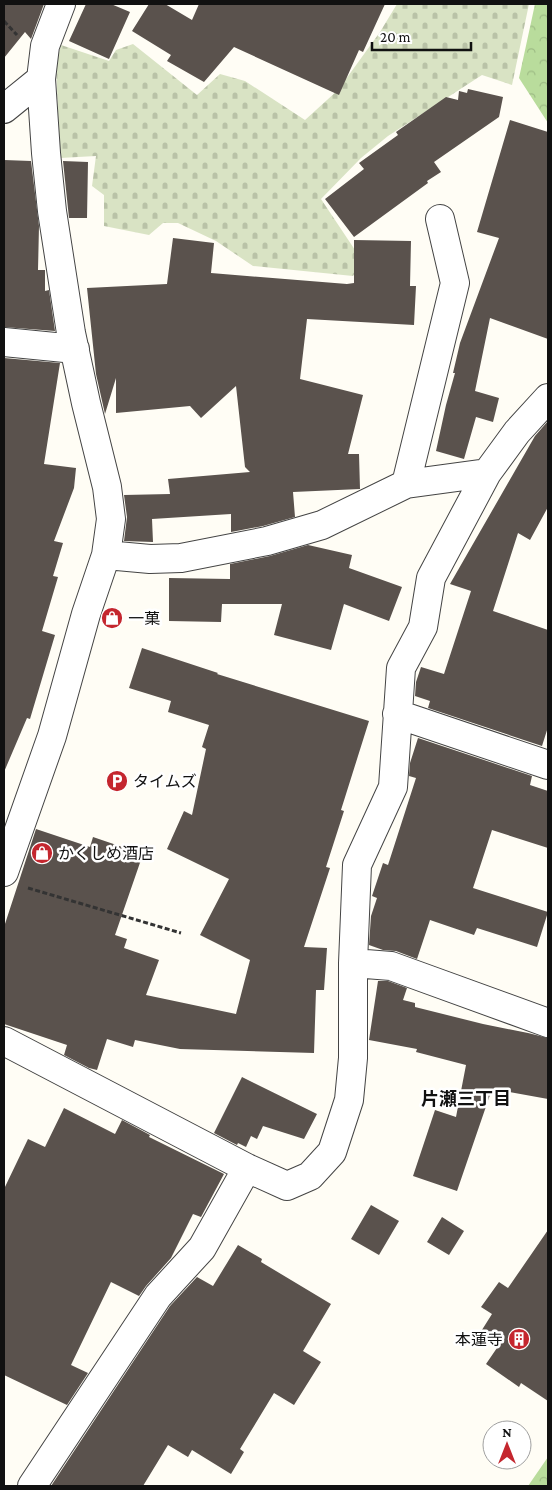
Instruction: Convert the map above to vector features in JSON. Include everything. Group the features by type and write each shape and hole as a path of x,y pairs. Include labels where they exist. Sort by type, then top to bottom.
{"street":[{"path":"13,879 86,614 106,556 111,519 107,488 74,349 52,211 46,153 41,79 45,46 61,4"},
{"path":"4,109 41,79"},
{"path":"406,484 455,283 440,220"},
{"path":"4,342 74,349"},
{"path":"4,1041 246,1168 287,1186 310,1176 332,1152 348,1100 354,1058 353,963 357,865 393,787 401,668 423,627 431,578 487,473 517,432 548,398"},
{"path":"106,556 150,559 180,558 267,541 322,525 406,484 487,473"},
{"path":"398,714 548,765"},
{"path":"353,963 391,966 548,1023"},
{"path":"32,1486 158,1296 202,1248 246,1168"}],"path":[{"path":"13,879 180,933"}],"green space":[{"path":"397,4 529,4 512,85 482,75 388,136 361,158 321,199 363,262 353,276 253,266 216,241 178,223 163,223 149,235 104,226 104,195 92,186 96,156 60,158 56,65 61,45 109,61 116,50 133,44 197,95 220,74 245,81 305,120 338,90 380,32"},
{"path":"535,4 548,4 548,123 519,78"},
{"path":"548,1457 548,1486 528,1486"}],"building":[{"path":"4,4 44,4 31,39 25,32 4,58"},
{"path":"86,4 111,4 130,12 109,59 69,41"},
{"path":"149,4 165,4 192,20 199,4 385,4 363,52 359,50 339,95 234,47 204,82 167,61 171,55 132,31"},
{"path":"468,89 503,97 499,117 434,162 441,172 354,237 325,199 364,169 359,163 398,135 396,132 446,97 458,100 459,91 467,93"},
{"path":"510,120 548,132 548,339 490,318 475,391 499,398 493,422 476,417 464,459 436,451 455,373 453,373 460,343 499,238 477,232"},
{"path":"4,160 31,161 39,226 38,270 45,270 45,291 49,290 55,331 4,327"},
{"path":"63,161 88,162 87,218 69,218"},
{"path":"173,238 214,243 211,273 347,284 354,283 354,240 411,241 410,286 416,286 414,325 307,319 300,379 363,395 348,454 359,454 360,489 293,492 295,517 231,532 231,514 152,519 153,542 124,541 127,517 124,495 170,494 168,479 250,472 245,467 236,386 201,418 190,406 116,413 116,378 105,414 96,374 87,288 167,284"},
{"path":"4,358 60,363 44,464 76,468 74,488 54,541 63,543 53,576 58,577 42,631 55,635 30,719 27,718 4,772"},
{"path":"548,421 548,507 530,540 518,533 493,611 548,630 548,727 542,746 428,708 430,701 415,696 416,682 421,667 444,674 471,591 450,584 535,436"},
{"path":"308,545 352,555 349,568 402,587 389,621 344,604 331,650 274,635 282,604 222,604 221,622 169,621 169,578 230,579 230,564 270,556"},
{"path":"142,648 217,674 369,721 341,810 344,811 326,867 330,868 304,947 327,948 324,990 316,990 314,1053 180,1049 135,1040 133,1047 107,1039 97,1070 64,1055 67,1045 4,1024 4,927 36,829 90,847 93,837 143,854 115,935 127,939 124,948 159,960 146,995 236,1014 250,960 200,935 229,879 167,849 184,811 192,815 206,749 202,747 209,725 168,712 171,701 129,688"},
{"path":"418,738 532,776 530,785 548,791 548,848 492,830 473,888 548,912 537,947 477,928 474,935 430,920 417,959 396,951 383,950 369,945 371,916 377,898 372,896 383,863 388,865 416,778 409,776 410,763"},
{"path":"378,981 388,981 407,988 403,1000 415,1003 415,1007 548,1038 548,1099 492,1089 457,1191 413,1176 435,1110 456,1117 466,1065 416,1052 417,1049 369,1040"},
{"path":"242,1077 317,1114 304,1139 263,1126 257,1139 251,1136 246,1147 238,1143 237,1145 214,1133"},
{"path":"64,1108 115,1134 122,1120 150,1135 149,1137 224,1174 201,1217 193,1214 171,1258 139,1296 111,1282 71,1365 88,1373 67,1405 4,1375 4,1189 28,1139 45,1147"},
{"path":"371,1205 399,1221 379,1255 351,1239"},
{"path":"442,1217 464,1231 449,1255 427,1242"},
{"name":"本蓮寺","path":"548,1230 548,1401 521,1383 519,1387 486,1364 499,1345 480,1333 492,1314 481,1307 499,1282 508,1288"},
{"path":"238,1245 262,1259 261,1262 331,1304 303,1351 321,1362 294,1405 274,1393 240,1449 244,1452 231,1474 192,1450 188,1457 168,1445 143,1486 51,1486 170,1306 197,1277 213,1286"}],"place":[{"name":"一菓","path":"112,618"},
{"name":"タイムズ","path":"117,781"},
{"name":"かくしめ酒店","path":"42,853"},
{"name":"本蓮寺","path":"519,1339"}],"district":[{"name":"片瀬三丁目","path":"466,1099"}]}
